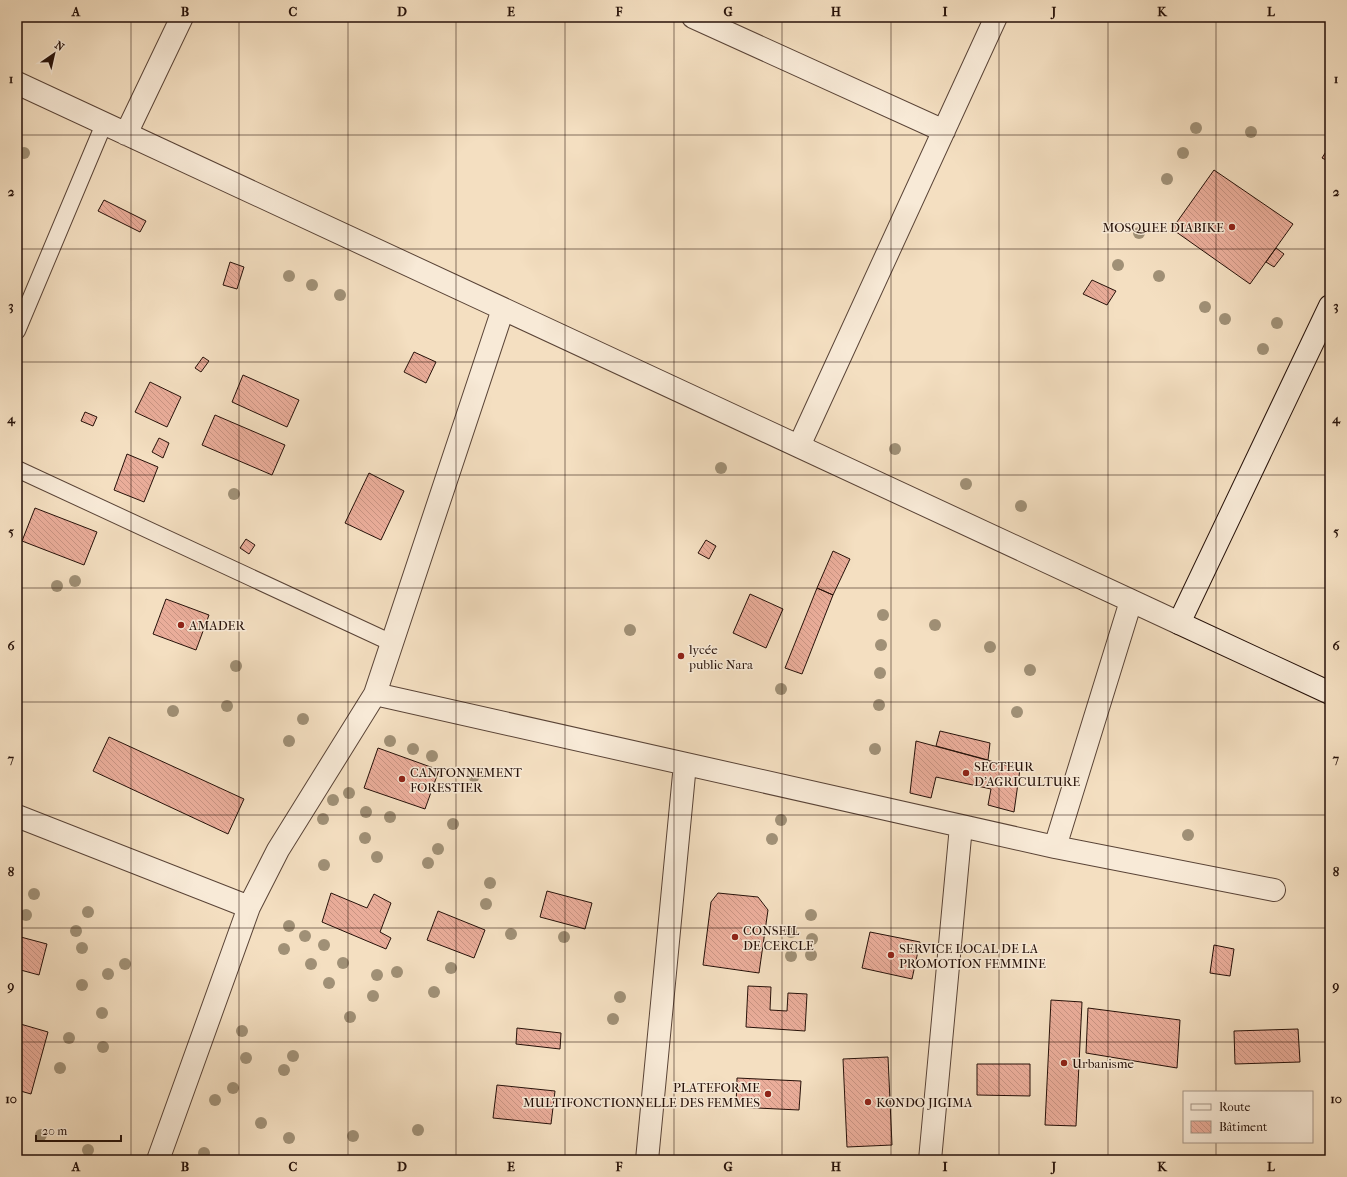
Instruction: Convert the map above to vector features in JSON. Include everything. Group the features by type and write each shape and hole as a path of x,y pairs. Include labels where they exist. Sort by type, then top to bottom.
{"street":[{"path":"126,134 182,17"},
{"path":"693,17 944,131"},
{"path":"799,446 996,17"},
{"path":"17,83 1330,693"},
{"path":"1179,623 1330,306"},
{"path":"158,1160 249,907 278,850 375,694 503,309"},
{"path":"1056,847 1132,601"},
{"path":"375,694 1056,847 1274,890"},
{"path":"647,1160 685,764"},
{"path":"17,816 249,907"},
{"path":"930,1160 961,826"}],"lane":[{"path":"17,331 104,124"},
{"path":"17,469 392,643"}],"building":[{"path":"1327,150 1330,152 1330,162 1322,158"},
{"name":"MOSQUEE DIABIKE","path":"1214,170 1293,224 1250,284 1172,229"},
{"path":"104,200 146,221 140,232 98,211"},
{"path":"1276,248 1284,254 1274,267 1266,262"},
{"path":"230,262 244,267 237,289 223,285"},
{"path":"1092,280 1116,291 1107,305 1083,294"},
{"path":"414,352 436,362 426,383 404,372"},
{"path":"203,357 209,361 201,372 195,368"},
{"path":"243,375 299,400 287,427 232,402"},
{"path":"150,382 181,397 167,427 135,412"},
{"path":"85,412 97,417 93,426 81,421"},
{"path":"215,415 285,445 272,475 202,445"},
{"path":"159,438 169,443 163,458 152,452"},
{"path":"127,454 158,467 144,502 114,490"},
{"path":"369,473 404,491 381,540 345,523"},
{"path":"35,508 97,532 84,565 22,541"},
{"path":"246,539 255,545 249,554 240,548"},
{"path":"706,540 716,546 709,559 698,553"},
{"path":"833,551 850,559 833,595 817,588"},
{"path":"817,588 833,595 802,674 785,668"},
{"path":"750,594 783,609 766,648 733,633"},
{"name":"AMADER","path":"166,599 209,615 196,650 153,634"},
{"name":"SECTEUR D'AGRICULTURE","path":"940,731 990,743 988,760 936,746"},
{"path":"109,737 244,799 228,834 93,771"},
{"name":"SECTEUR D'AGRICULTURE","path":"916,741 1020,769 1014,812 988,805 991,789 936,777 931,798 910,793"},
{"name":"CANTONNEMENT FORESTIER","path":"378,748 439,770 425,809 364,788"},
{"path":"547,891 592,903 585,929 540,917"},
{"path":"331,893 367,908 374,894 391,903 380,932 391,938 386,949 322,922"},
{"name":"CONSEIL DE CERCLE","path":"718,893 758,897 768,910 759,973 703,965 711,902"},
{"path":"438,911 485,930 474,958 427,940"},
{"name":"SERVICE LOCAL DE LA PROMOTION FEMMINE","path":"870,932 920,942 912,979 862,968"},
{"path":"17,936 47,944 39,975 17,969"},
{"path":"1214,945 1234,949 1230,976 1210,973"},
{"name":"CONSEIL DE CERCLE","path":"748,986 771,987 770,1010 787,1011 788,993 807,994 805,1031 746,1027"},
{"name":"Urbanisme","path":"1051,1000 1082,1002 1076,1126 1045,1125"},
{"path":"1088,1008 1180,1020 1177,1068 1086,1053"},
{"path":"17,1023 48,1032 31,1094 17,1090"},
{"path":"517,1028 561,1033 560,1049 516,1044"},
{"path":"1298,1029 1300,1062 1235,1064 1234,1031"},
{"name":"KONDO JIGIMA","path":"888,1057 892,1145 847,1147 843,1059"},
{"path":"977,1064 1030,1064 1030,1096 977,1095"},
{"name":"PLATEFORME MULTIFONCTIONNELLE DES FEMMES","path":"737,1078 801,1081 799,1110 736,1107"},
{"path":"497,1085 555,1091 551,1124 493,1118"}],"place":[{"name":"MOSQUEE DIABIKE","path":"1232,227"},
{"name":"AMADER","path":"181,625"},
{"name":"lycée public Nara","path":"681,656"},
{"name":"SECTEUR D'AGRICULTURE","path":"966,773"},
{"name":"CANTONNEMENT FORESTIER","path":"402,779"},
{"name":"CONSEIL DE CERCLE","path":"735,937"},
{"name":"SERVICE LOCAL DE LA PROMOTION FEMMINE","path":"891,955"},
{"name":"Urbanisme","path":"1064,1063"},
{"name":"PLATEFORME MULTIFONCTIONNELLE DES FEMMES","path":"768,1094"},
{"name":"KONDO JIGIMA","path":"868,1102"}]}
